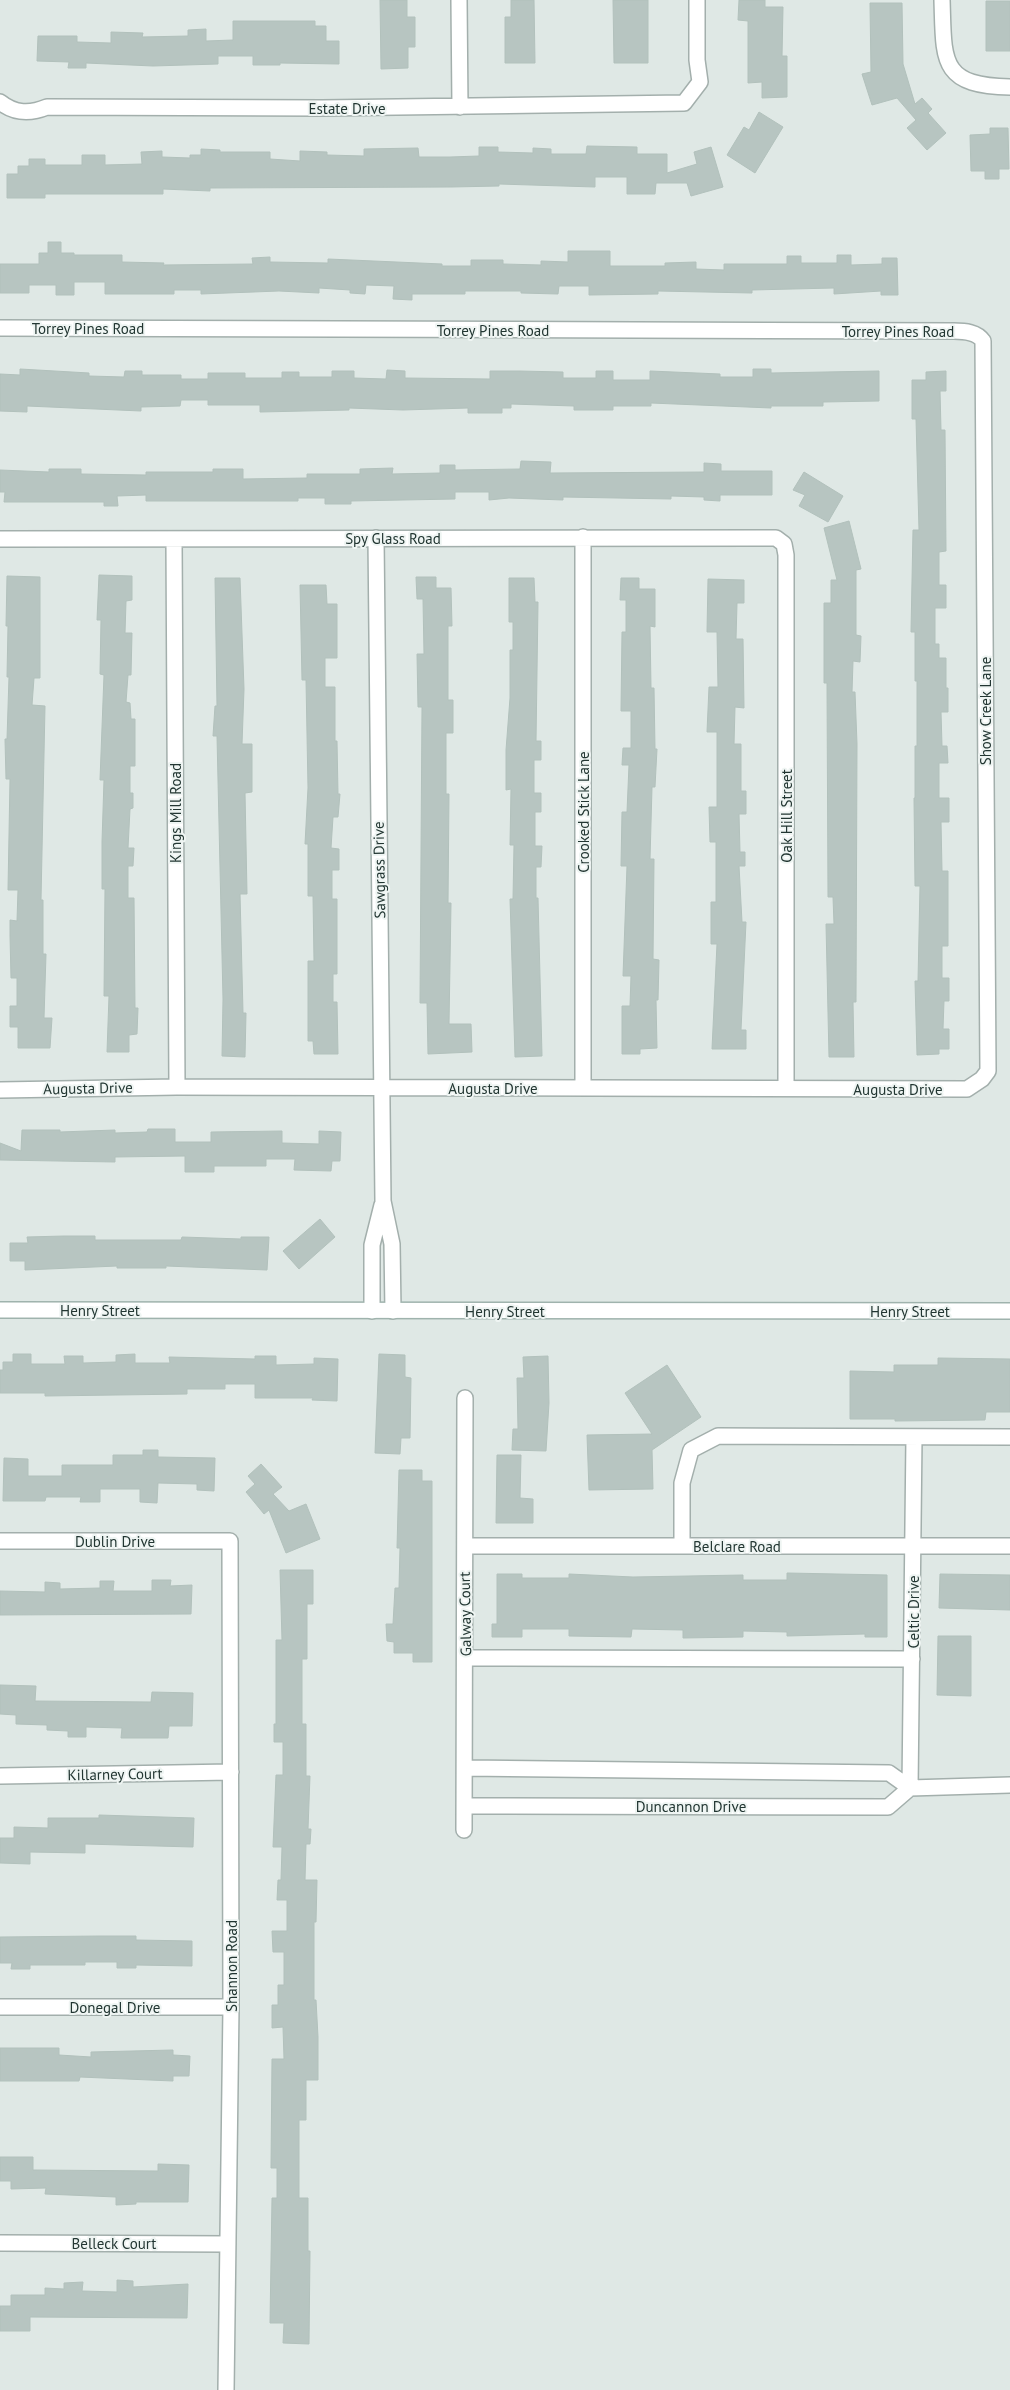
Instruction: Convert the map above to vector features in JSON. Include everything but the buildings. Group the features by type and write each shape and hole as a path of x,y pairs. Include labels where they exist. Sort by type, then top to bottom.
{"street":[{"path":"459,0 460,107"},
{"name":"Estate Drive","path":"1,103 7,108 21,112 35,112 48,107 460,107 684,103 700,82 697,60 697,0"},
{"path":"942,0 944,48 950,67 957,75 972,84 989,87 1010,87"},
{"name":"Torrey Pines Road","path":"0,328 960,331 980,337 983,342"},
{"name":"Show Creek Lane","path":"982,1079 988,1071 983,342"},
{"name":"Crooked Stick Lane","path":"583,537 583,1088"},
{"name":"Sawgrass Drive","path":"376,538 383,1201 392,1244 392,1311"},
{"name":"Spy Glass Road","path":"0,539 776,538 784,544"},
{"name":"Kings Mill Road","path":"174,540 177,1087"},
{"name":"Oak Hill Street","path":"784,544 786,555 786,1088"},
{"name":"Augusta Drive","path":"0,1090 177,1087 967,1089 982,1079"},
{"name":"Sawgrass Drive","path":"372,1311 372,1245 383,1201"},
{"name":"Henry Street","path":"0,1310 1010,1311"},
{"name":"Galway Court","path":"464,1830 466,1658 464,1546 465,1398"},
{"path":"682,1546 682,1483 692,1450 718,1436 1010,1438"},
{"name":"Celtic Drive","path":"910,1788 914,1436"},
{"name":"Dublin Drive","path":"0,1540 230,1541"},
{"name":"Shannon Road","path":"226,2390 231,2007 230,1541"},
{"name":"Belclare Road","path":"464,1546 1010,1546"},
{"path":"466,1658 912,1659"},
{"path":"465,1768 889,1773 910,1788 1010,1785"},
{"name":"Killarney Court","path":"0,1776 231,1772"},
{"name":"Duncannon Drive","path":"464,1806 888,1806 910,1788"},
{"name":"Donegal Drive","path":"0,2007 231,2007"},
{"name":"Belleck Court","path":"0,2243 228,2244"}]}
